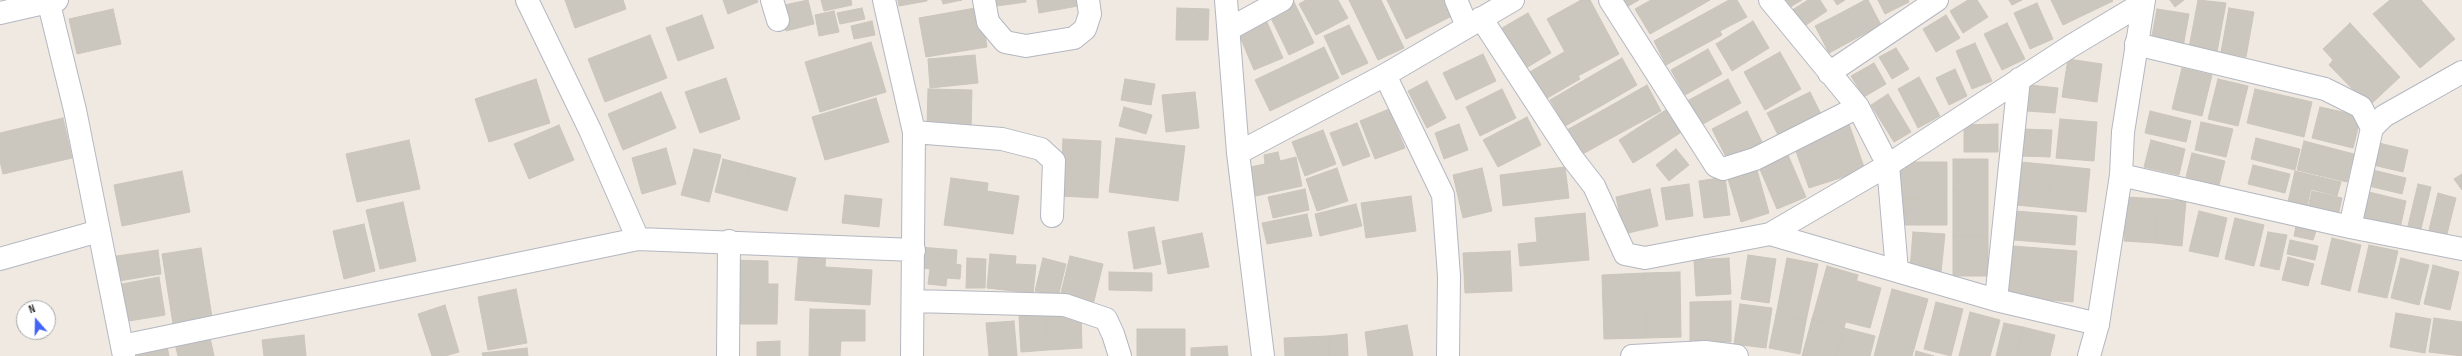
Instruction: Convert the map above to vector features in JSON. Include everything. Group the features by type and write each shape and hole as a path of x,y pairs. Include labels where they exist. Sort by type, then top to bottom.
{"street":[{"path":"527,0 590,130 638,239"},
{"path":"884,0 914,132 914,301 912,356"},
{"path":"984,0 988,22 1005,42 1026,46 1074,38 1085,29 1090,14 1088,0"},
{"path":"1226,0 1238,153 1263,356"},
{"path":"1229,29 1282,0"},
{"path":"1456,0 1474,22 1594,186 1625,254 1645,258 1770,234 1888,165 2019,79 2144,1"},
{"path":"1238,153 1385,75 1513,0"},
{"path":"1610,0 1716,166 1723,169 1762,156 1858,107"},
{"path":"1770,0 1828,73 1858,107 1888,165 1897,271"},
{"path":"1828,73 1937,0"},
{"path":"0,13 51,1 75,110 123,351 638,239 729,241 914,250"},
{"path":"2089,356 2098,324 2121,175 2123,132 2144,1"},
{"path":"2136,44 2325,89 2361,107 2372,128"},
{"path":"2350,228 2372,128 2384,116 2462,72"},
{"path":"1385,75 1443,195 1449,276 1448,356"},
{"path":"1996,300 2019,79"},
{"path":"914,132 1002,139 1041,149 1054,161 1052,216"},
{"path":"2121,175 2350,228 2462,250"},
{"path":"0,259 99,232"},
{"path":"1770,234 1996,300 2098,324"},
{"path":"728,356 729,241"},
{"path":"914,301 1065,305 1106,319 1113,334 1120,356"},
{"path":"1632,356 1705,352 1737,356"}],"building":[{"path":"565,0 623,0 626,9 575,28"},
{"path":"723,0 757,0 758,2 728,14"},
{"path":"808,0 814,24 786,31 780,6"},
{"path":"821,0 851,0 852,5 824,11"},
{"path":"898,0 927,0 927,1 899,6"},
{"path":"942,0 962,0 943,4"},
{"path":"988,0 1026,0 1026,2 989,7"},
{"path":"1037,0 1077,0 1078,6 1039,13"},
{"path":"1306,0 1338,0 1348,18 1316,35 1299,4"},
{"path":"1349,0 1381,0 1404,48 1378,60"},
{"path":"1387,0 1417,0 1430,27 1406,39"},
{"path":"1417,0 1445,0 1452,16 1430,27"},
{"path":"1581,0 1590,0 1619,54 1578,76 1547,19"},
{"path":"1621,0 1639,0 1625,8"},
{"path":"1651,0 1675,0 1684,15 1650,34 1635,9"},
{"path":"1675,0 1710,0 1684,15"},
{"path":"1729,0 1737,0 1747,17 1720,31 1709,11"},
{"path":"1781,0 1802,0 1787,9"},
{"path":"1808,0 1820,0 1827,11 1800,29 1789,12"},
{"path":"1834,0 1845,0 1837,5"},
{"path":"1865,0 1868,0 1881,25 1853,40 1839,14"},
{"path":"1878,0 1908,0 1909,2 1885,14"},
{"path":"1968,0 1977,0 1988,17 1963,33 1950,11"},
{"path":"2009,0 2022,0 2012,5"},
{"path":"2051,0 2112,0 2113,1 2063,25"},
{"path":"2170,0 2184,0 2175,7"},
{"path":"2198,0 2226,3 2217,52 2189,48"},
{"path":"2390,0 2421,0 2455,39 2420,68 2373,14"},
{"path":"1294,2 1314,43 1289,55 1269,14"},
{"path":"2037,3 2053,39 2030,49 2014,13"},
{"path":"981,7 987,47 926,57 919,18"},
{"path":"862,8 865,19 840,24 837,13"},
{"path":"1177,8 1209,9 1208,40 1176,40"},
{"path":"2229,8 2254,12 2246,57 2221,52"},
{"path":"113,9 121,44 77,54 69,19"},
{"path":"2157,9 2189,14 2183,47 2151,41"},
{"path":"834,11 839,32 819,36 815,15"},
{"path":"1709,11 1722,35 1666,65 1654,41"},
{"path":"1528,13 1551,53 1526,68 1502,28"},
{"path":"1839,14 1853,40 1829,53 1815,26"},
{"path":"702,15 714,48 678,61 666,28"},
{"path":"1946,15 1960,38 1936,52 1923,29"},
{"path":"1266,20 1283,58 1254,70 1238,32"},
{"path":"872,21 875,35 854,39 851,26"},
{"path":"1753,21 1769,48 1732,71 1716,44"},
{"path":"2007,23 2025,59 2002,70 1984,34"},
{"path":"2350,23 2400,77 2369,106 2329,65 2333,60 2323,49"},
{"path":"1349,25 1368,63 1342,75 1324,36"},
{"path":"650,35 667,78 605,102 588,59"},
{"path":"871,42 886,92 820,112 805,62"},
{"path":"1975,43 1992,81 1972,89 1956,51"},
{"path":"1324,47 1339,78 1312,91 1297,60"},
{"path":"1896,48 1909,69 1892,79 1879,57"},
{"path":"1708,49 1722,74 1685,95 1671,70"},
{"path":"1564,52 1580,79 1544,100 1528,73"},
{"path":"1780,52 1801,89 1765,110 1744,72"},
{"path":"1483,54 1496,81 1456,100 1443,73"},
{"path":"975,55 978,83 930,88 928,59"},
{"path":"1622,58 1637,85 1601,106 1586,79"},
{"path":"2068,59 2102,64 2097,102 2062,97"},
{"path":"1297,60 1312,91 1270,111 1255,80"},
{"path":"1874,63 1886,84 1864,97 1851,76"},
{"path":"2182,68 2212,75 2202,116 2172,109"},
{"path":"1955,69 1967,96 1949,105 1936,78"},
{"path":"1919,77 1940,116 1918,128 1898,89"},
{"path":"726,78 740,119 700,133 685,92"},
{"path":"536,79 550,123 489,142 475,99"},
{"path":"1125,79 1155,84 1151,105 1121,100"},
{"path":"1586,79 1601,106 1565,126 1550,100"},
{"path":"1728,79 1741,103 1701,125 1687,101"},
{"path":"2218,79 2248,86 2238,126 2208,119"},
{"path":"1427,81 1446,118 1427,128 1408,91"},
{"path":"1647,85 1661,111 1617,135 1603,110"},
{"path":"2030,85 2058,88 2055,113 2027,111"},
{"path":"928,89 972,90 971,128 927,127"},
{"path":"1502,89 1516,118 1480,136 1466,107"},
{"path":"2255,89 2312,102 2304,137 2247,123"},
{"path":"661,92 676,128 623,150 608,114"},
{"path":"1195,92 1199,128 1166,132 1162,95"},
{"path":"1810,92 1824,120 1781,141 1767,113"},
{"path":"1888,94 1911,132 1894,142 1871,105"},
{"path":"876,98 889,142 825,160 812,117"},
{"path":"1124,107 1152,115 1146,134 1119,126"},
{"path":"2320,107 2361,116 2353,148 2312,138"},
{"path":"1669,108 1683,131 1651,152 1636,129"},
{"path":"1389,109 1405,148 1375,159 1360,121"},
{"path":"1603,110 1617,135 1579,156 1565,131"},
{"path":"1747,111 1765,148 1730,165 1712,129"},
{"path":"2150,111 2191,121 2186,142 2145,133"},
{"path":"1527,117 1541,145 1498,167 1483,140"},
{"path":"63,118 72,158 3,174 0,161 0,133"},
{"path":"2060,119 2097,122 2094,161 2056,158"},
{"path":"2201,122 2233,129 2226,157 2195,150"},
{"path":"1357,123 1370,156 1343,166 1330,133"},
{"path":"1459,124 1468,150 1444,159 1435,133"},
{"path":"1849,124 1865,170 1809,188 1793,143"},
{"path":"1998,124 1998,152 1964,152 1964,125"},
{"path":"559,125 574,160 529,179 514,144"},
{"path":"1636,129 1651,152 1633,163 1619,140"},
{"path":"2022,129 2052,130 2050,157 2020,156"},
{"path":"1323,130 1336,164 1305,176 1292,142"},
{"path":"1116,138 1185,146 1178,201 1109,192"},
{"path":"2256,138 2300,149 2295,170 2251,159"},
{"path":"1063,139 1101,141 1098,198 1060,196"},
{"path":"409,140 420,189 357,202 346,154"},
{"path":"2151,140 2185,149 2179,175 2144,167"},
{"path":"2304,141 2354,154 2347,182 2297,170"},
{"path":"2379,143 2408,150 2403,172 2373,165"},
{"path":"666,148 676,184 642,194 632,158"},
{"path":"694,149 721,155 709,202 681,195"},
{"path":"1676,149 1689,165 1669,181 1656,165"},
{"path":"1278,152 1280,161 1296,157 1302,186 1251,197 1245,168 1265,164 1264,155"},
{"path":"2192,153 2225,161 2219,185 2186,177"},
{"path":"1788,155 1806,197 1777,209 1759,167"},
{"path":"723,159 750,166 741,199 715,192"},
{"path":"1953,159 1988,159 1988,192 1953,192"},
{"path":"1900,162 1947,162 1947,200 1899,199"},
{"path":"2021,162 2052,165 2047,208 2016,205"},
{"path":"2052,165 2090,169 2086,212 2047,208"},
{"path":"2253,165 2290,174 2285,193 2248,184"},
{"path":"750,166 796,178 787,211 741,199"},
{"path":"1565,167 1569,198 1503,206 1500,175"},
{"path":"1337,168 1348,201 1317,211 1306,179"},
{"path":"1482,168 1492,211 1463,218 1453,175"},
{"path":"1757,170 1769,213 1741,222 1728,179"},
{"path":"2373,170 2406,178 2402,194 2369,186"},
{"path":"182,171 190,212 122,226 114,185"},
{"path":"2295,171 2341,182 2337,196 2311,189 2307,206 2288,202"},
{"path":"2462,174 2462,190 2454,179"},
{"path":"1725,177 1730,215 1704,218 1699,181"},
{"path":"951,178 988,183 987,191 1019,196 1013,234 944,225"},
{"path":"1689,184 1693,216 1666,220 1661,188"},
{"path":"2418,184 2431,187 2420,233 2407,230"},
{"path":"1305,189 1309,210 1273,218 1268,197"},
{"path":"1650,189 1658,226 1624,234 1616,197"},
{"path":"2312,191 2342,198 2337,220 2307,212"},
{"path":"1953,192 1988,192 1988,236 1953,236"},
{"path":"2369,192 2406,201 2399,233 2361,224"},
{"path":"2438,193 2456,198 2446,238 2428,234"},
{"path":"845,195 882,199 879,227 842,223"},
{"path":"1411,196 1416,231 1366,238 1361,203"},
{"path":"2127,197 2158,199 2155,243 2124,241"},
{"path":"1899,199 1947,200 1947,225 1899,225"},
{"path":"2158,199 2186,201 2182,246 2155,243"},
{"path":"403,202 416,261 380,269 366,210"},
{"path":"1356,204 1362,226 1320,236 1315,214"},
{"path":"2016,211 2077,216 2075,245 2014,240"},
{"path":"2199,211 2227,218 2218,257 2189,251"},
{"path":"1585,213 1589,260 1520,266 1518,244 1537,242 1535,218"},
{"path":"1307,214 1312,236 1267,244 1262,223"},
{"path":"2235,218 2264,225 2254,266 2225,259"},
{"path":"364,224 375,271 344,279 333,231"},
{"path":"2296,226 2316,231 2313,240 2294,236"},
{"path":"1154,227 1161,264 1134,269 1128,232"},
{"path":"1913,232 1945,234 1941,272 1910,269"},
{"path":"2268,232 2287,235 2279,270 2260,266"},
{"path":"1202,233 1209,267 1168,274 1162,241"},
{"path":"1953,236 1988,236 1988,276 1953,276"},
{"path":"2332,238 2361,245 2350,291 2321,284"},
{"path":"2290,240 2318,246 2315,260 2287,254"},
{"path":"2369,245 2398,251 2387,298 2358,292"},
{"path":"2013,246 2077,251 2073,302 2008,297"},
{"path":"919,247 957,250 956,264 961,265 960,279 947,278 946,286 928,284 930,269 917,267"},
{"path":"201,248 212,317 173,324 162,254"},
{"path":"158,250 161,274 113,282 110,257"},
{"path":"799,250 826,251 825,267 872,270 870,305 795,300"},
{"path":"1510,251 1512,291 1465,293 1463,253"},
{"path":"990,254 1016,256 1013,291 987,288"},
{"path":"1748,255 1776,259 1769,303 1741,299"},
{"path":"1070,256 1103,264 1093,305 1060,297"},
{"path":"2288,257 2314,264 2308,286 2282,280"},
{"path":"967,258 986,259 985,288 966,288"},
{"path":"1043,258 1066,264 1058,297 1035,291"},
{"path":"1729,258 1731,294 1696,296 1694,260"},
{"path":"1787,258 1818,264 1806,321 1776,315"},
{"path":"2401,258 2429,265 2419,305 2391,298"},
{"path":"733,260 768,261 768,284 778,284 777,324 731,324"},
{"path":"1015,264 1036,265 1033,293 1013,291"},
{"path":"2433,265 2459,272 2450,310 2424,304"},
{"path":"1827,266 1858,275 1844,328 1812,319"},
{"path":"1109,272 1152,273 1152,291 1109,290"},
{"path":"1680,272 1681,337 1646,338 1645,273"},
{"path":"1645,273 1646,338 1604,339 1602,275"},
{"path":"159,277 165,315 123,322 117,285"},
{"path":"1857,281 1881,288 1870,328 1846,322"},
{"path":"516,289 527,343 488,350 478,297"},
{"path":"1892,289 1928,299 1912,356 1874,356"},
{"path":"1731,301 1731,342 1690,342 1690,302"},
{"path":"1936,302 1963,309 1951,356 1924,349"},
{"path":"1740,304 1772,308 1766,348 1734,344"},
{"path":"445,305 459,352 445,356 432,356 418,314"},
{"path":"810,309 865,310 865,341 841,341 840,356 809,356"},
{"path":"1970,312 2000,320 1990,356 1959,356"},
{"path":"1081,313 1082,348 1048,350 1047,315"},
{"path":"2396,313 2431,319 2425,353 2390,347"},
{"path":"1047,315 1048,350 1021,352 1019,316"},
{"path":"1776,315 1806,321 1800,354 1769,348"},
{"path":"2434,318 2462,322 2462,356 2429,352"},
{"path":"1812,319 1844,328 1836,356 1802,356"},
{"path":"1014,321 1017,356 989,356 986,323"},
{"path":"2004,323 2023,327 2016,356 1996,356"},
{"path":"1407,325 1413,356 1368,356 1365,332"},
{"path":"2023,327 2055,335 2050,356 2016,356"},
{"path":"1844,328 1875,336 1870,356 1836,356"},
{"path":"1137,329 1185,329 1185,356 1137,356"},
{"path":"209,333 214,356 178,356 174,339"},
{"path":"1347,334 1348,356 1329,356 1328,336"},
{"path":"304,335 306,356 264,356 262,340"},
{"path":"1328,336 1329,356 1285,356 1284,338"},
{"path":"780,341 780,356 757,356 757,342"},
{"path":"167,346 169,356 133,356 133,352"},
{"path":"1227,346 1228,356 1191,356 1191,348"},
{"path":"527,348 528,356 483,356 482,353"},
{"path":"1916,351 1934,356 1915,356"}]}
